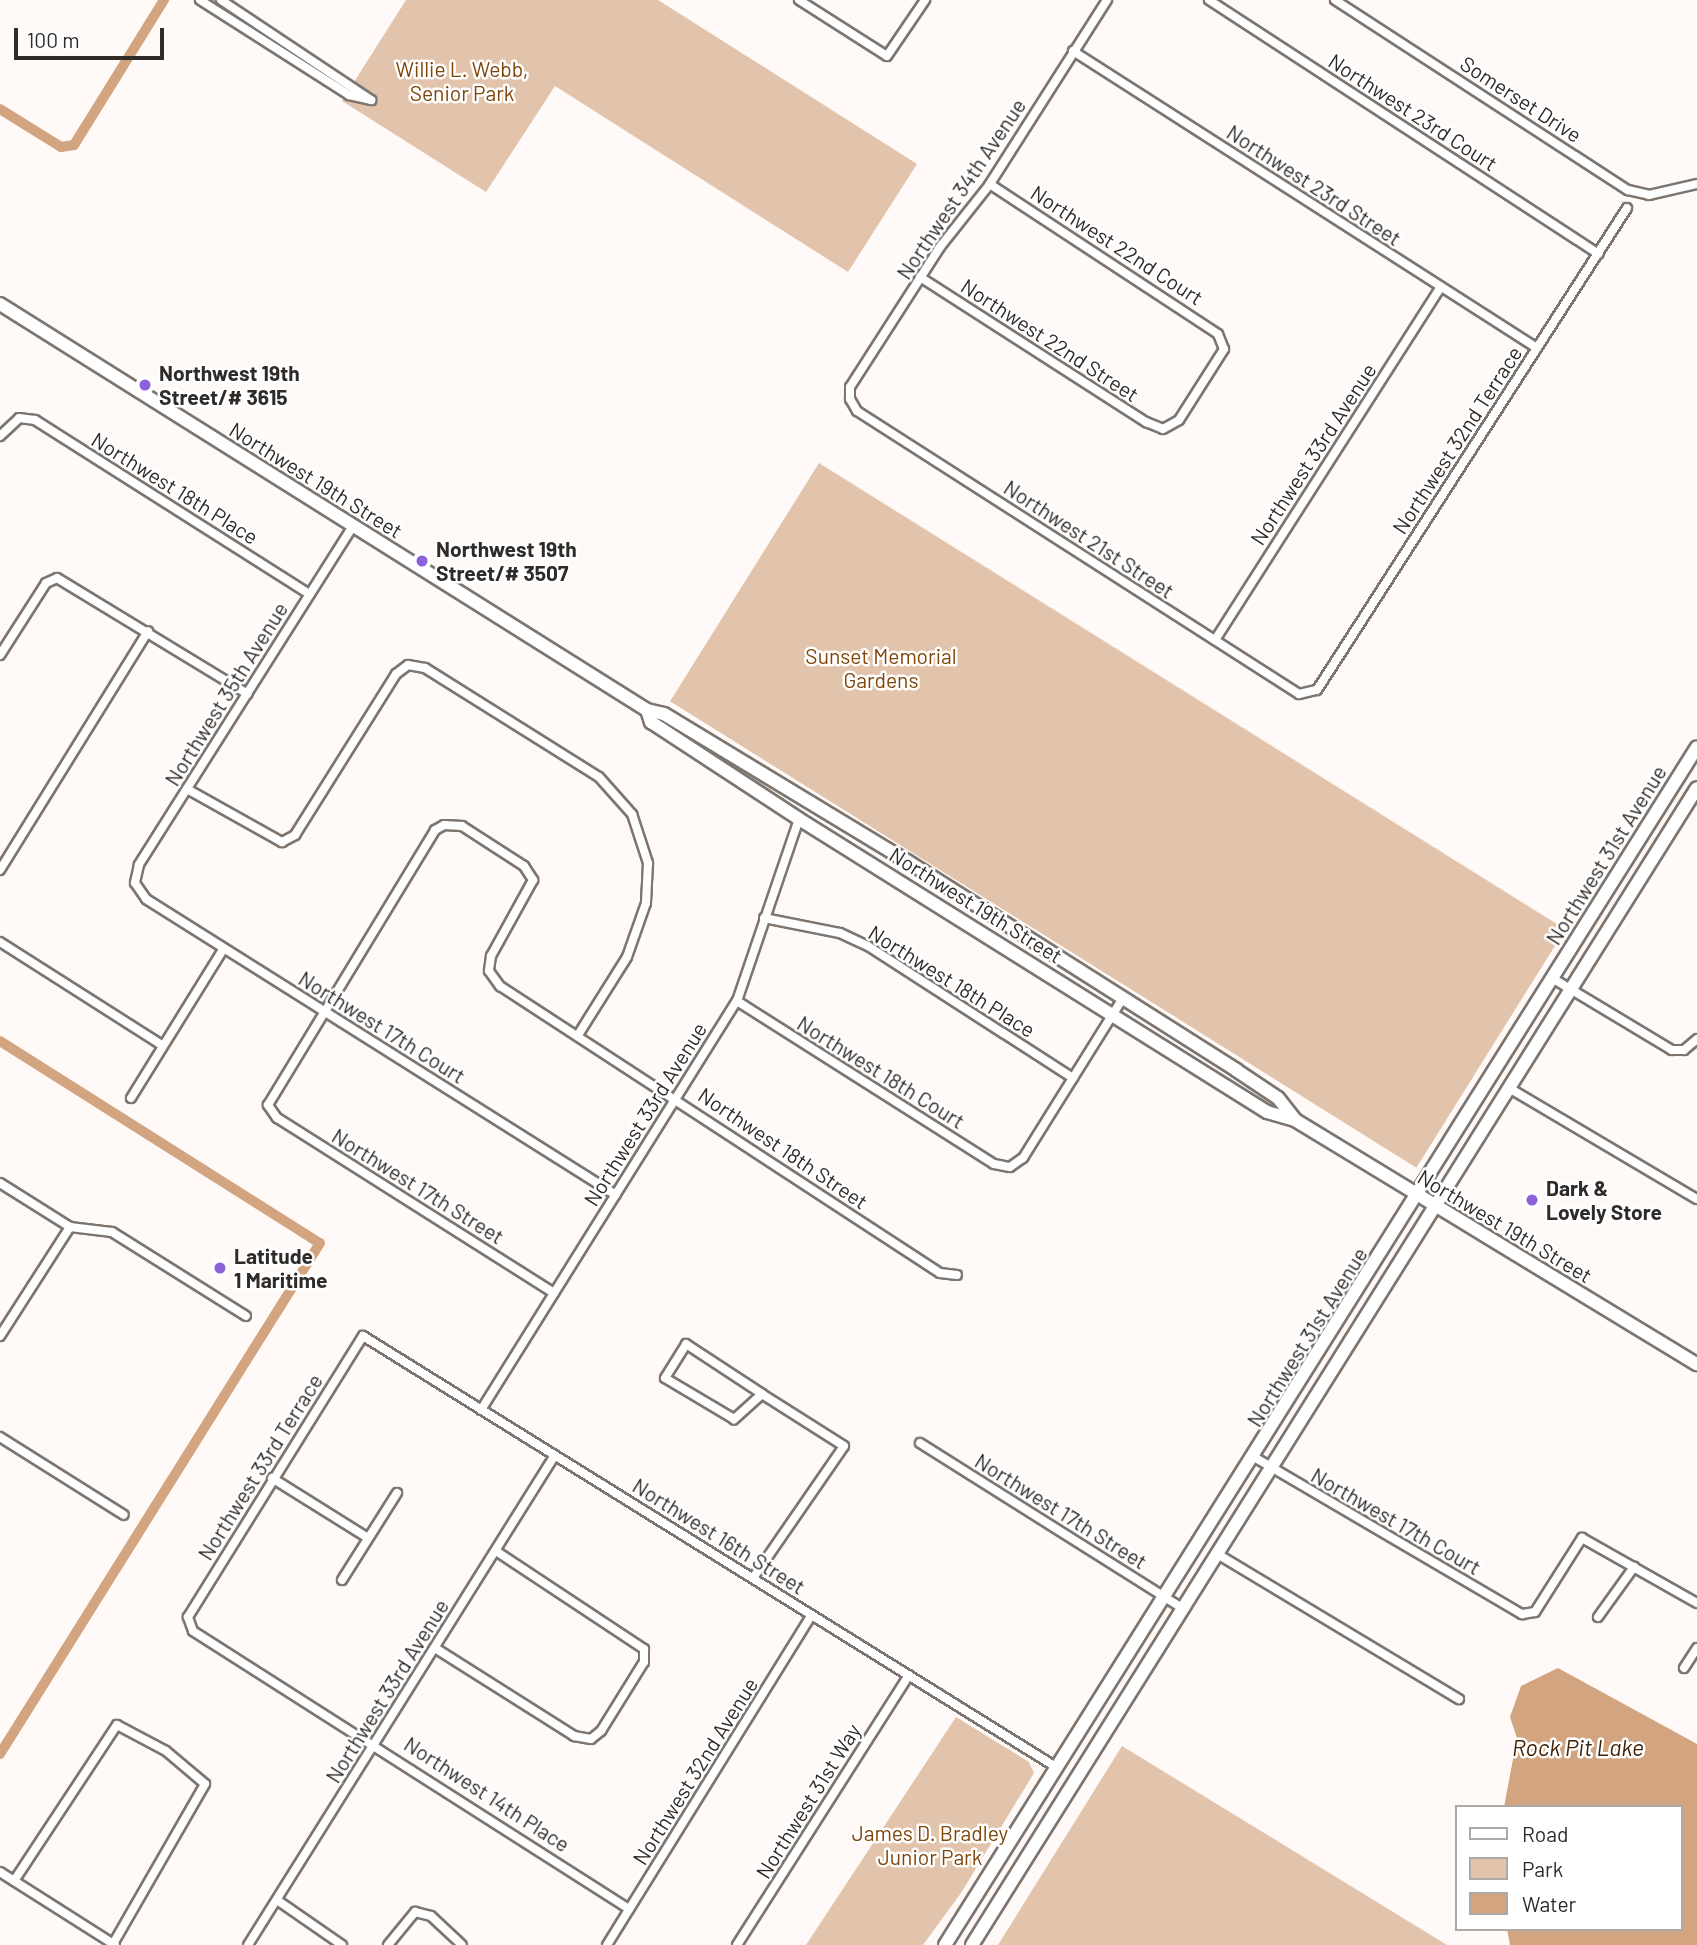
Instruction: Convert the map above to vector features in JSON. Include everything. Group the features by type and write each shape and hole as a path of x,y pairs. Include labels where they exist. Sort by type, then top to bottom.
{"main road":[{"name":"Northwest 19th Street","path":"0,304 647,710 664,714 759,771 1123,998 1278,1098 1295,1120"},
{"name":"Northwest 19th Street","path":"647,710 651,722 799,819 1114,1012 1267,1112 1295,1120 1436,1209 1697,1364"},
{"name":"Northwest 31st Avenue","path":"945,1945 1254,1457 1697,747"},
{"name":"Northwest 31st Avenue","path":"972,1945 1274,1470 1697,788"},
{"path":"1056,1767 1064,1787 1061,1802"}],"street":[{"path":"200,0 349,95 371,100 221,0"},
{"path":"799,0 887,56 925,0"},
{"name":"Northwest 34th Avenue","path":"850,399 850,387 920,277 990,184 1107,0"},
{"name":"Northwest 23rd Court","path":"1209,0 1599,254"},
{"name":"Somerset Drive","path":"1335,0 1628,190 1649,195 1697,184"},
{"name":"Northwest 23rd Street","path":"1073,51 1537,348"},
{"name":"Northwest 22nd Court","path":"990,184 1211,326 1222,341 1224,349 1179,420 1163,429"},
{"name":"Northwest 32nd Terrace","path":"1317,690 1627,208"},
{"name":"Northwest 22nd Street","path":"920,277 1163,429"},
{"name":"Northwest 33rd Avenue","path":"1215,640 1441,287"},
{"name":"Northwest 21st Street","path":"850,399 856,411 1299,694 1317,690"},
{"name":"Northwest 18th Place","path":"0,436 19,418 35,420 309,594"},
{"name":"Northwest 35th Avenue","path":"135,883 187,789 353,526"},
{"path":"0,655 46,583 57,578 248,694"},
{"path":"0,870 148,631"},
{"path":"187,789 282,842 295,835 396,674 408,665 425,668 599,777 632,814 648,863 646,903 627,957 578,1035"},
{"name":"Northwest 33rd Avenue","path":"481,1410 737,1000 799,819"},
{"name":"Northwest 18th Street","path":"322,1010 444,825 462,826 524,866 533,880 489,971 500,986 676,1097 940,1273 957,1275"},
{"name":"Northwest 17th Court","path":"135,883 146,899 616,1195"},
{"name":"Northwest 18th Place","path":"764,918 840,933 868,946 1073,1079"},
{"path":"0,942 163,1046"},
{"path":"131,1098 224,948"},
{"path":"1552,978 1672,1050 1684,1050 1697,1039"},
{"path":"1073,1079 1123,998"},
{"name":"Northwest 18th Court","path":"737,1000 994,1164 1010,1167 1023,1158 1073,1079"},
{"name":"Northwest 17th Street","path":"322,1010 268,1105 277,1118 554,1293"},
{"path":"1509,1088 1697,1199"},
{"path":"0,1183 70,1227 112,1232 246,1316"},
{"path":"0,1336 70,1227"},
{"name":"Northwest 16th Street","path":"363,1336 1056,1767"},
{"name":"Northwest 33rd Terrace","path":"188,1617 272,1478 363,1336"},
{"path":"753,1578 844,1446 686,1344 665,1378 734,1419 762,1394"},
{"path":"0,1437 124,1515"},
{"name":"Northwest 17th Street","path":"920,1443 1184,1609"},
{"name":"Northwest 33rd Avenue","path":"248,1945 555,1455"},
{"name":"Northwest 17th Court","path":"1254,1457 1522,1614 1535,1612 1582,1538 1634,1567"},
{"path":"272,1478 368,1538"},
{"path":"342,1580 397,1493"},
{"path":"435,1648 574,1736 591,1739 644,1661 644,1649 496,1550"},
{"path":"1219,1555 1459,1699"},
{"path":"1598,1618 1634,1567 1697,1604"},
{"name":"Northwest 32nd Avenue","path":"607,1945 812,1615"},
{"name":"Northwest 14th Place","path":"188,1617 193,1631 629,1909"},
{"path":"1684,1668 1697,1648"},
{"name":"Northwest 31st Way","path":"737,1945 909,1675"},
{"path":"0,1872 14,1881 114,1944 205,1784 166,1751 117,1725 14,1881"},
{"path":"277,1900 342,1945"},
{"path":"388,1945 415,1912 431,1916 463,1945"}],"green space":[{"path":"207,0 215,0 317,67 314,69"},
{"name":"Willie L. Webb, Senior Park","path":"406,0 658,0 917,164 848,272 555,86 486,192 342,101"},
{"name":"Sunset Memorial Gardens","path":"819,463 1565,929 1416,1168 670,701"},
{"name":"James D. Bradley Junior Park","path":"956,1717 1029,1762 1034,1773 961,1893 923,1945 806,1945"},
{"path":"1122,1746 1447,1945 998,1945"}],"water":[{"name":"Rock Pit Lake","path":"1558,1668 1697,1744 1697,1945 1510,1945 1507,1931 1683,1931 1683,1805 1504,1805 1517,1738 1510,1717 1521,1686"}],"waterway":[{"path":"0,109 61,147 74,145 164,0"},
{"path":"0,1041 320,1243 0,1754"}],"place":[{"name":"Northwest 19th Street/# 3615","path":"145,385"},
{"name":"Northwest 19th Street/# 3507","path":"422,561"},
{"name":"Dark & Lovely Store","path":"1532,1200"},
{"name":"Latitude 1 Maritime","path":"220,1268"}]}
